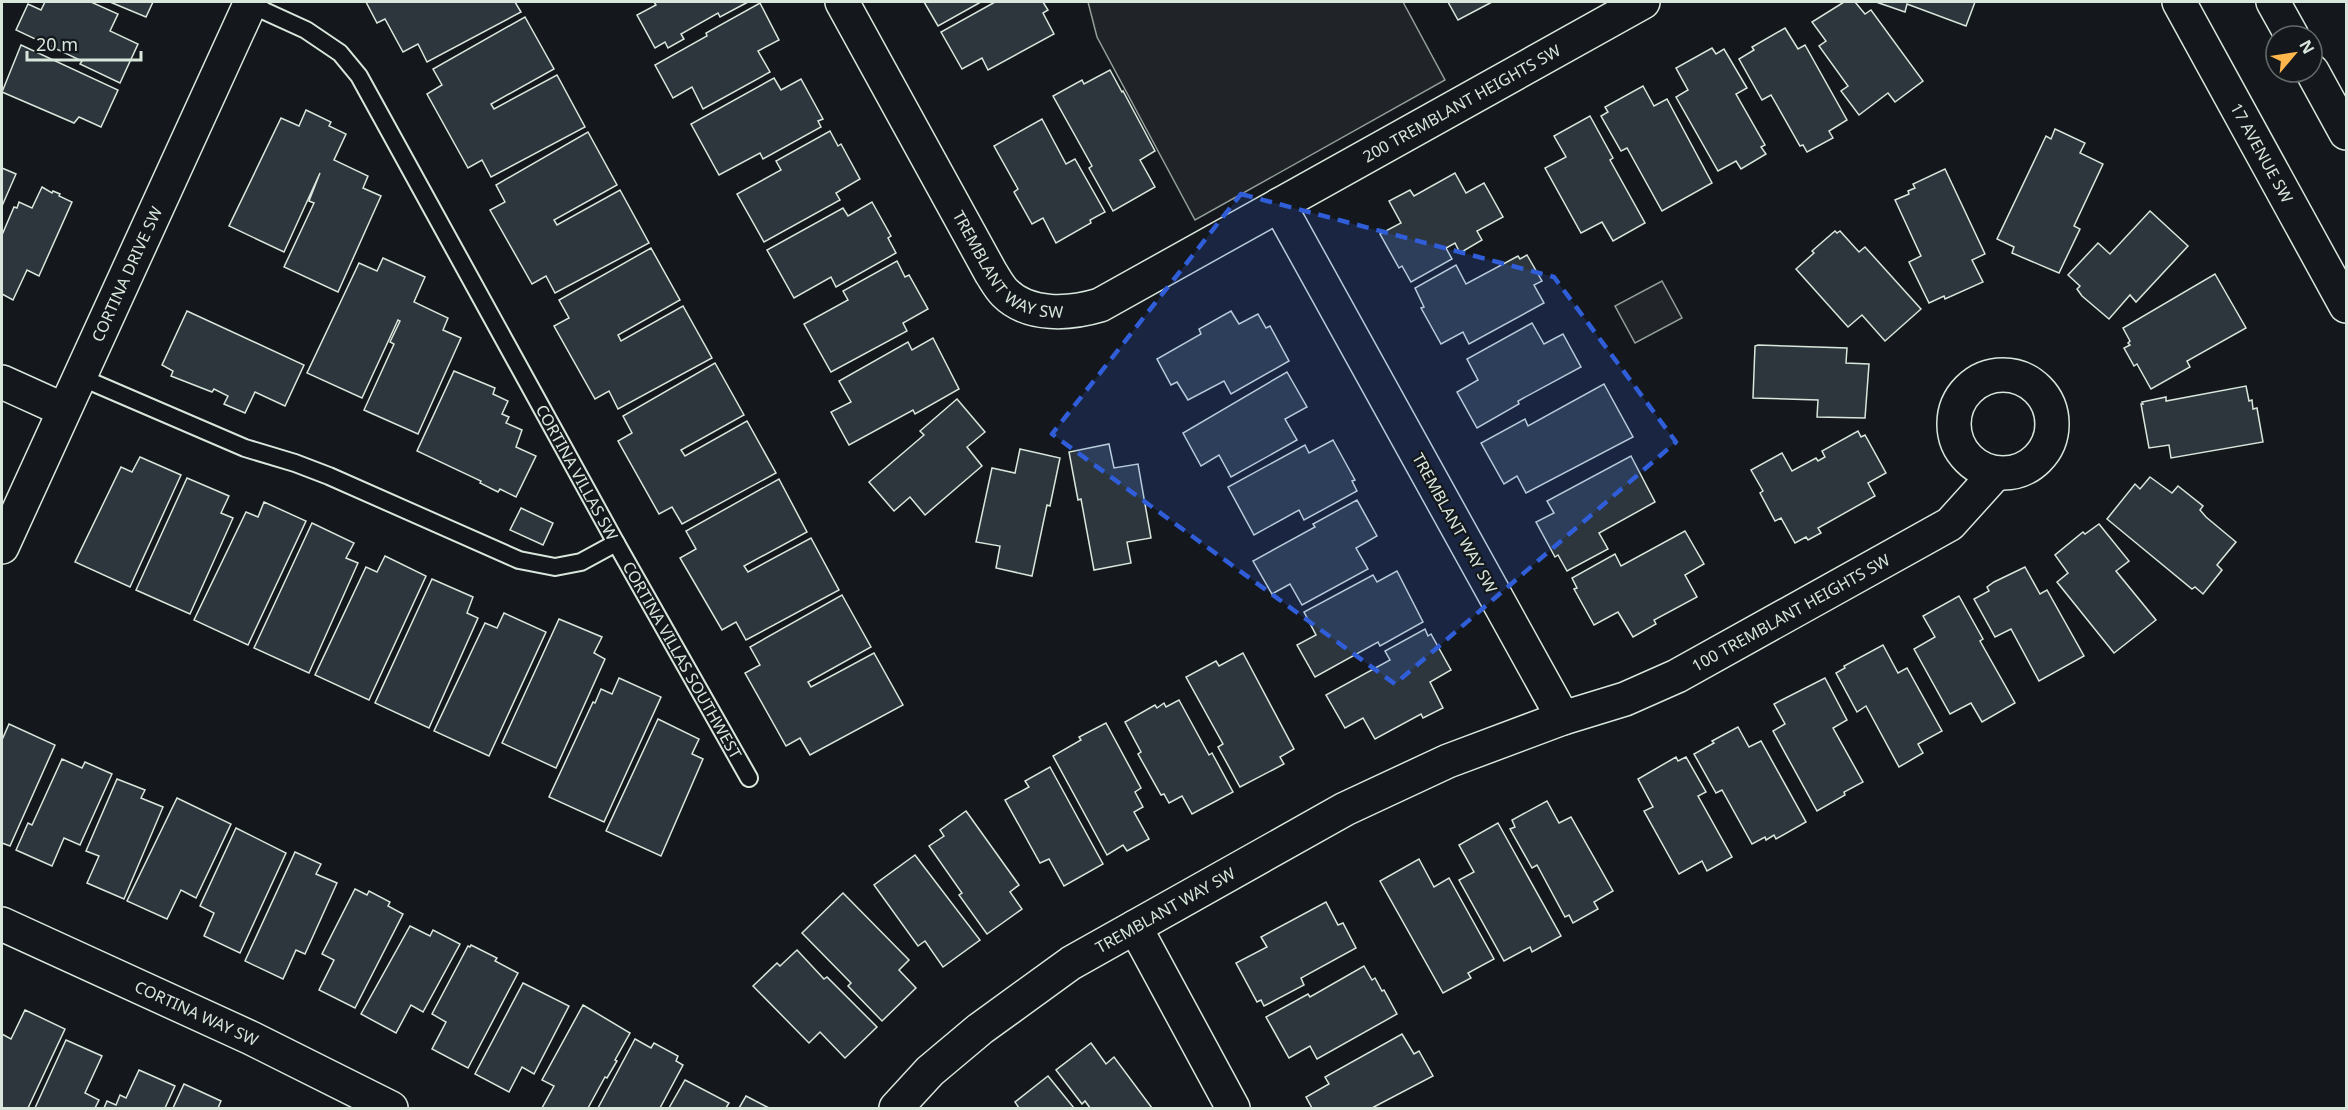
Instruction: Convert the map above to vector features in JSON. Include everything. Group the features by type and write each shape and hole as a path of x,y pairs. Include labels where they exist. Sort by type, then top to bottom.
{"street":[{"name":"TREMBLANT WAY SW","path":"842,2 991,273 1006,294 1028,307 1052,312 1079,311 1100,305 1279,205 1563,718 1448,761 1345,809 1071,963 980,1029 930,1071 896,1108"},
{"name":"200 TREMBLANT HEIGHTS SW","path":"1279,205 1643,2"},
{"name":"17 AVENUE SW","path":"2179,2 2346,306"},
{"path":"2273,2 2285,24"},
{"name":"CORTINA DRIVE SW","path":"2,547 250,3"},
{"path":"2319,84 2346,133"},
{"path":"2,381 64,410"},
{"name":"100 TREMBLANT HEIGHTS SW","path":"1563,718 1625,699 1677,676 1950,525 1996,473"},
{"name":"CORTINA WAY SW","path":"2,924 251,1038 391,1108"},
{"path":"1135,927 1233,1108"}],"lane":[{"name":"CORTINA VILLAS SW","path":"80,377 245,448 329,476 519,560 555,567 581,562 616,543 359,76 340,53 306,30 250,3"},
{"name":"CORTINA VILLAS SOUTHWEST","path":"616,543 749,778"}],"highlighted area":[{"path":"1241,194 1554,277 1676,442 1395,684 1052,434"}],"shaded area":[{"path":"1088,2 1403,2 1445,80 1195,220 1097,37"},
{"path":"1662,281 1682,318 1635,343 1615,306"}],"building":[{"path":"45,2 91,2 118,14 110,31 138,44 120,83 80,64 82,61 16,30 28,4 41,10"},
{"path":"110,2 153,2 146,17"},
{"path":"366,2 515,2 521,12 427,62 418,44 403,52 385,19 377,23"},
{"path":"654,2 748,2 720,17 718,13 681,34 684,39 668,48 665,42 655,48 637,15 656,5"},
{"path":"924,2 981,2 938,26"},
{"path":"995,2 1043,2 1048,10 1043,13 1054,34 988,70 982,58 962,69 941,32"},
{"path":"1448,2 1492,2 1458,20"},
{"path":"1844,2 1855,2 1865,14 1871,10 1923,81 1895,102 1888,93 1859,115 1841,91 1848,86 1819,46 1826,41 1812,22"},
{"path":"1876,2 1975,2 1966,26 1907,4 1905,12"},
{"path":"760,3 779,40 758,51 770,72 703,109 692,87 673,98 655,65"},
{"path":"525,17 554,69 491,104 494,109 557,75 585,127 491,177 482,160 468,168 427,94 442,85 433,69"},
{"path":"1785,28 1798,49 1805,45 1847,120 1829,131 1833,138 1807,152 1803,145 1800,146 1771,95 1762,100 1739,59 1754,50 1752,47"},
{"path":"21,45 118,90 101,127 79,117 74,123 2,92"},
{"path":"1712,48 1716,54 1724,49 1747,88 1736,94 1765,145 1761,147 1766,154 1741,169 1736,161 1718,171 1676,97 1688,90 1676,68"},
{"path":"1110,70 1155,151 1140,160 1155,187 1113,211 1089,168 1092,166 1053,96 1082,80 1084,84"},
{"path":"774,78 781,90 801,79 823,119 818,121 821,127 763,159 760,153 719,175 691,124"},
{"path":"1643,86 1654,106 1667,99 1712,183 1662,211 1627,148 1621,151 1601,116 1608,112 1605,107"},
{"path":"306,110 331,122 329,126 346,134 334,160 368,176 363,188 381,196 338,292 284,267 314,203 309,201 320,173 284,252 229,226 281,118 299,126"},
{"path":"1590,116 1613,158 1610,160 1645,223 1613,241 1602,222 1581,233 1545,168 1566,157 1554,136"},
{"path":"1042,119 1066,164 1075,159 1105,212 1090,220 1091,223 1056,243 1043,218 1032,224 1014,192 1018,189 994,146"},
{"path":"2055,129 2085,143 2080,153 2103,164 2074,226 2080,229 2059,273 2012,253 2014,247 1997,239 2046,136 2051,139"},
{"path":"830,131 838,146 841,144 860,179 836,193 840,200 764,242 737,194 781,170 776,161"},
{"path":"588,132 617,185 554,220 557,225 620,190 649,243 555,293 546,276 532,284 490,210 505,202 496,185"},
{"path":"2,168 16,174 2,206"},
{"path":"1945,169 1985,254 1972,260 1983,282 1945,299 1944,296 1929,303 1909,262 1921,256 1895,200 1909,194 1908,191 1915,188 1913,184"},
{"path":"1455,173 1466,193 1484,183 1503,217 1477,231 1482,240 1460,253 1455,243 1446,248 1452,259 1411,282 1402,266 1399,268 1380,234 1401,223 1389,201 1410,190 1414,196"},
{"path":"42,187 72,202 39,276 27,270 13,300 2,294 2,235 14,207 17,208 19,202 32,208"},
{"path":"872,202 891,236 888,238 896,253 836,287 831,277 794,298 767,250 843,208 848,216"},
{"path":"2150,211 2188,246 2136,302 2130,295 2109,319 2082,296 2077,289 2080,286 2068,275 2098,243 2110,254"},
{"path":"1835,231 1837,233 1840,231 1859,252 1865,247 1921,309 1885,341 1862,315 1848,327 1796,269"},
{"path":"651,248 680,300 618,335 621,341 683,306 712,358 618,409 609,391 595,399 554,326 569,318 559,300"},
{"path":"1527,255 1542,281 1534,285 1544,303 1469,344 1463,332 1441,344 1421,308 1424,307 1415,288 1456,265 1466,284 1518,256 1520,259"},
{"path":"383,258 425,277 414,302 448,318 443,330 461,338 418,434 364,410 394,344 390,342 400,321 398,320 362,398 307,373 359,263 377,271"},
{"path":"897,261 905,277 909,275 928,309 903,323 907,331 831,372 804,324 848,300 843,291"},
{"path":"2215,274 2246,328 2187,361 2190,367 2151,389 2137,364 2134,366 2124,348 2130,345 2128,343 2130,341 2123,328"},
{"path":"187,311 304,365 285,406 255,392 245,413 224,404 228,396 214,389 212,392 171,376 173,371 162,365"},
{"path":"1231,311 1239,324 1258,314 1266,328 1270,326 1289,361 1231,394 1224,381 1188,400 1177,382 1171,385 1157,359 1201,334 1199,329"},
{"path":"1532,323 1544,344 1563,334 1581,367 1518,401 1519,404 1477,428 1457,392 1478,380 1467,359"},
{"path":"933,338 959,389 915,414 913,410 849,445 831,412 851,402 839,381 908,342 912,350"},
{"path":"1755,346 1847,348 1846,363 1869,364 1865,418 1817,417 1818,400 1753,398"},
{"path":"715,363 744,415 681,450 685,456 747,421 776,473 682,524 672,507 659,514 618,441 632,433 623,416"},
{"path":"454,371 495,388 493,394 508,401 502,414 509,417 506,423 522,430 516,447 536,456 516,497 500,489 498,492 480,483 481,481 417,451"},
{"path":"1287,372 1307,407 1285,419 1297,440 1231,477 1219,455 1201,466 1183,433"},
{"path":"1604,384 1633,437 1526,493 1517,476 1504,484 1481,443 1525,419 1528,426"},
{"path":"2246,386 2253,409 2257,408 2263,442 2171,458 2169,445 2149,448 2142,402 2166,397 2166,401"},
{"path":"957,399 985,432 967,447 982,466 925,515 910,497 894,511 869,482 924,435 920,431"},
{"path":"1858,431 1861,437 1865,435 1886,473 1868,483 1875,496 1818,528 1821,533 1808,540 1806,537 1795,543 1781,518 1775,521 1760,493 1763,491 1751,470 1782,453 1792,471 1816,458 1818,461 1825,457 1822,451"},
{"path":"1333,440 1355,480 1352,481 1357,491 1304,520 1299,510 1254,535 1228,487 1305,445 1309,453"},
{"path":"1109,444 1114,468 1138,464 1151,538 1127,542 1131,563 1094,570 1081,499 1078,500 1069,452"},
{"path":"1020,449 1060,458 1032,576 996,568 1000,546 976,542 992,468 1015,473"},
{"path":"1631,456 1655,502 1599,533 1608,549 1567,571 1558,555 1555,557 1536,522 1554,513 1547,501"},
{"path":"140,457 181,475 130,587 75,562 121,467 132,472"},
{"path":"2150,477 2172,493 2178,486 2203,506 2200,510 2206,517 2236,542 2217,565 2222,570 2203,594 2195,587 2192,589 2107,519 2135,484 2140,489"},
{"path":"187,478 229,496 221,513 233,518 190,614 136,590"},
{"path":"779,479 807,532 744,566 748,572 811,538 839,590 746,640 736,622 722,630 680,558 696,549 686,531"},
{"path":"1357,500 1377,536 1356,548 1368,569 1302,605 1290,584 1272,594 1253,561 1315,527 1313,524"},
{"path":"264,502 306,521 248,645 194,620 246,512 258,517"},
{"path":"521,508 553,523 543,545 510,530"},
{"path":"312,523 354,543 346,558 358,563 309,673 254,648"},
{"path":"2099,524 2129,561 2116,571 2156,620 2114,653 2057,582 2068,573 2055,555 2083,532 2085,534"},
{"path":"1685,531 1704,564 1685,575 1697,597 1654,620 1656,624 1633,637 1618,612 1594,625 1574,589 1577,588 1572,578 1615,554 1621,566"},
{"path":"385,556 426,576 369,700 315,675 366,567 377,572"},
{"path":"2025,567 2040,594 2047,590 2084,656 2039,681 2011,629 1995,637 1974,599 1989,591 1987,587 1994,582"},
{"path":"1397,571 1423,622 1380,646 1378,642 1315,677 1297,645 1316,635 1304,612 1373,575 1377,582"},
{"path":"432,579 473,597 467,613 478,618 429,728 375,703"},
{"path":"842,595 871,647 808,682 811,687 874,653 903,705 810,755 800,738 786,746 745,673 760,665 750,647"},
{"path":"1959,596 1983,639 1980,641 2015,703 1982,722 1971,703 1950,714 1914,649 1935,637 1923,616"},
{"path":"504,613 546,632 489,756 434,731 485,623 497,628"},
{"path":"559,619 602,637 594,653 605,659 556,768 502,743"},
{"path":"1425,629 1428,636 1431,634 1451,670 1430,682 1443,708 1423,718 1421,714 1375,739 1363,718 1345,728 1326,695 1390,660 1385,651"},
{"path":"1883,645 1898,673 1907,668 1942,731 1918,744 1923,753 1899,767 1866,706 1857,712 1836,673 1845,668 1844,666"},
{"path":"1243,653 1294,749 1280,757 1284,764 1240,787 1218,747 1223,744 1186,677 1216,661 1219,666"},
{"path":"619,678 661,697 604,822 549,797 593,702 595,703 601,689 612,694"},
{"path":"1825,678 1847,720 1833,728 1863,782 1817,811 1773,731 1785,724 1774,704"},
{"path":"1179,700 1209,755 1212,753 1233,792 1192,814 1182,796 1169,803 1164,794 1161,795 1138,754 1141,752 1125,722 1155,705 1157,708 1164,703 1166,707"},
{"path":"658,719 699,739 692,754 703,759 661,856 606,831"},
{"path":"1106,723 1141,788 1135,792 1143,807 1134,812 1149,839 1127,851 1123,845 1107,855 1053,756 1081,740 1079,737"},
{"path":"9,724 55,745 10,846 2,843 2,740"},
{"path":"1738,727 1749,747 1761,741 1806,822 1776,839 1774,835 1752,844 1722,790 1716,793 1694,754"},
{"path":"1676,757 1678,761 1686,757 1706,792 1698,796 1732,857 1707,871 1702,861 1679,874 1644,811 1653,807 1638,779"},
{"path":"62,759 82,768 85,762 112,774 80,845 64,838 52,866 16,850 28,823 32,825"},
{"path":"1050,767 1103,864 1064,886 1049,859 1040,863 1005,800 1029,787 1025,781"},
{"path":"117,779 145,790 141,798 163,807 124,899 87,883 99,856 86,851"},
{"path":"177,798 231,824 196,898 181,890 167,919 127,901"},
{"path":"1547,801 1559,823 1571,817 1613,891 1594,902 1598,909 1573,923 1569,915 1565,917 1537,865 1532,868 1510,829 1515,827 1512,820"},
{"path":"966,811 1019,885 1010,892 1022,909 987,934 959,895 962,893 929,846 944,836 940,830"},
{"path":"1498,823 1561,936 1532,952 1530,947 1504,961 1459,880 1474,872 1459,845"},
{"path":"236,828 286,853 240,953 204,936 214,913 200,906"},
{"path":"295,852 321,864 316,874 337,883 305,954 296,950 283,979 245,961"},
{"path":"915,855 980,940 943,967 925,941 918,946 874,885"},
{"path":"1419,859 1434,887 1449,878 1494,959 1468,973 1471,978 1443,993 1380,881"},
{"path":"355,889 367,895 369,891 390,902 388,906 403,914 355,1008 319,990 334,960 322,954"},
{"path":"843,893 909,960 899,970 916,988 882,1021 848,986 851,983 802,933"},
{"path":"1326,902 1338,925 1343,923 1356,948 1301,978 1304,985 1264,1006 1261,1000 1257,1002 1236,963 1267,947 1261,937"},
{"path":"410,926 430,936 433,930 460,944 423,1012 411,1005 396,1033 361,1014"},
{"path":"471,945 497,958 495,961 518,973 468,1068 432,1049 446,1022 432,1014 468,946"},
{"path":"797,950 824,979 827,977 877,1027 845,1058 820,1032 809,1043 753,986 777,963 780,966"},
{"path":"1364,966 1372,980 1375,978 1382,991 1384,990 1397,1014 1317,1059 1310,1046 1289,1058 1266,1017 1308,994 1310,997"},
{"path":"523,983 569,1006 534,1074 522,1067 509,1092 475,1074"},
{"path":"583,1005 630,1033 615,1060 617,1061 607,1078 605,1077 588,1108 542,1108 554,1086 542,1080"},
{"path":"25,1010 65,1029 28,1108 2,1108 2,1034 11,1039"},
{"path":"1402,1034 1414,1054 1419,1051 1433,1076 1372,1108 1312,1108 1306,1097 1329,1084 1325,1077"},
{"path":"635,1039 651,1048 654,1043 678,1056 676,1061 683,1065 660,1108 598,1108"},
{"path":"66,1040 102,1056 85,1093 99,1100 95,1108 35,1108"},
{"path":"1091,1043 1106,1064 1114,1057 1152,1108 1090,1108 1085,1101 1082,1104 1056,1070"},
{"path":"139,1070 175,1086 165,1108 104,1108 107,1101 116,1105 120,1095 126,1098"},
{"path":"1048,1076 1074,1108 1019,1108 1015,1102"},
{"path":"685,1080 729,1103 726,1108 669,1108"},
{"path":"184,1084 221,1101 218,1108 173,1108"},
{"path":"746,1096 769,1108 739,1108"}]}
